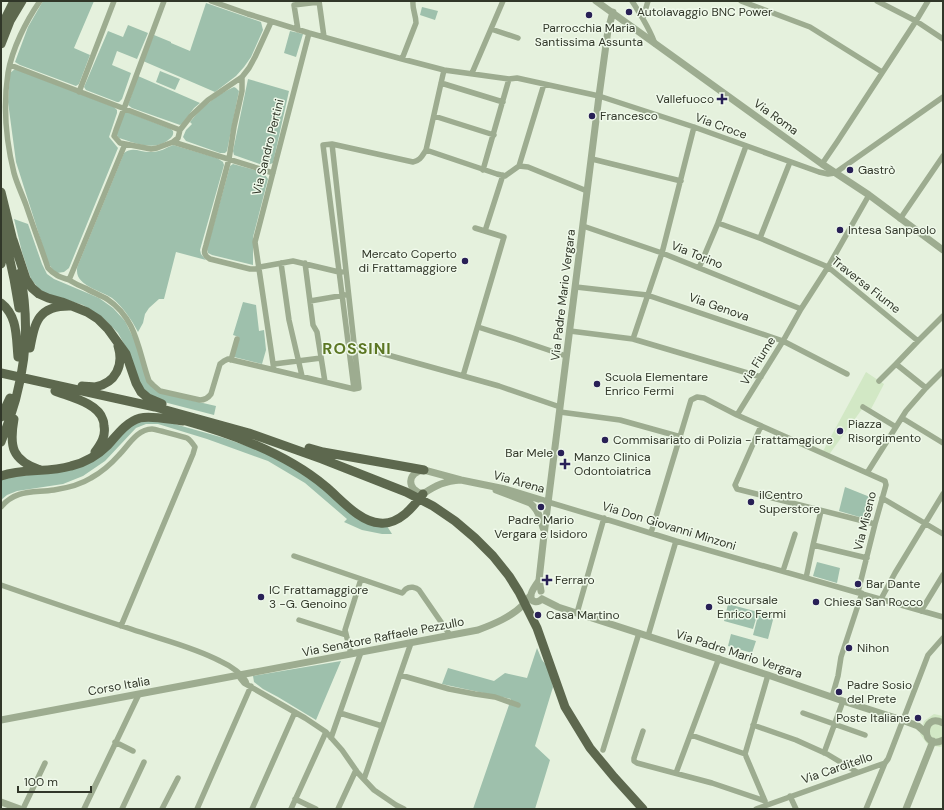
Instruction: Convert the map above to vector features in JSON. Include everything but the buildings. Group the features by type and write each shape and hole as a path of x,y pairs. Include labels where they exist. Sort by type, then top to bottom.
{"highway":[{"path":"1,27 14,1"},
{"path":"1,44 10,22 22,1"},
{"path":"1,192 4,222 17,293 20,330 18,357"},
{"path":"4,222 13,240 26,279 32,288 40,294 88,312 98,319 117,340 126,354 136,383 141,392 148,398 197,415 217,427 293,463 325,486 361,516 371,522 380,524 388,523 400,518 409,511 423,494"},
{"path":"1,264 4,222"},
{"path":"1,425 13,393 26,342 25,306 21,277 13,240"},
{"path":"1,303 10,313 14,322 19,371"},
{"path":"19,371 26,361 34,326 39,318 44,312 52,308 72,306"},
{"path":"56,388 71,385 93,387 103,385 111,379 120,364 120,353 117,340"},
{"path":"1,373 183,421"},
{"path":"1,379 155,407 217,427"},
{"path":"56,388 90,405 99,413 103,420 105,431 103,440 91,458"},
{"path":"1,417 13,393"},
{"path":"1,442 10,418 13,393"},
{"path":"13,393 16,407 12,442 15,453 22,461 41,470"},
{"path":"1,476 41,470 56,470 81,463 100,452 130,423 139,418 148,417 183,421 249,433 323,452 424,470"},
{"path":"249,433 322,459 406,492 433,506 455,521 494,556 509,576 537,628 565,707 590,748 643,809"}],"street":[{"path":"40,1 20,36 10,65 6,91 6,116 9,149 15,175 48,268 61,278 69,280 106,299 116,306 125,316 137,338 149,381 160,391 204,400 211,394 220,364 228,359 274,367 325,382 356,388"},
{"path":"79,92 114,1"},
{"path":"164,1 123,108 114,136 120,143 151,149 173,142 178,138 180,130 191,116 208,100 242,77 255,57 271,22"},
{"name":"Via Croce","path":"211,1 298,30 444,70 509,79 517,78 599,96 694,127 819,172 828,174 835,173"},
{"path":"298,30 294,5 319,1 324,37"},
{"path":"402,59 416,23 413,1"},
{"path":"472,73 503,1"},
{"name":"Via Roma","path":"596,1 943,250"},
{"path":"632,1 643,18 656,44"},
{"path":"643,18 648,1"},
{"path":"741,1 810,27 882,72"},
{"path":"877,1 916,21 943,39"},
{"path":"822,164 838,142 928,1"},
{"name":"Via Padre Mario Vergara","path":"532,593 538,580 599,96 608,30 613,12"},
{"path":"491,29 518,38"},
{"name":"Via Sandro Pertini","path":"274,367 255,242 309,33"},
{"path":"10,65 180,130"},
{"path":"356,388 348,344 323,145 332,144 417,162 421,159 426,150 444,70"},
{"path":"242,77 242,91 229,159 204,252 210,259 250,269 294,261 339,272 346,272"},
{"path":"483,170 509,79"},
{"path":"441,84 503,102"},
{"path":"426,150 483,170 506,176 519,166 544,84"},
{"path":"835,173 943,97"},
{"path":"434,116 494,135"},
{"path":"633,339 662,253 694,127"},
{"path":"173,142 273,173"},
{"path":"69,280 125,144"},
{"path":"332,144 354,345 356,388"},
{"path":"699,268 718,223 746,146"},
{"path":"900,219 943,156"},
{"path":"592,159 681,181"},
{"path":"760,238 790,162"},
{"path":"519,166 587,190"},
{"path":"484,231 503,175"},
{"name":"Via Fiume","path":"737,415 828,266 868,195"},
{"name":"Traversa Fiume","path":"718,223 760,238 828,266 918,341"},
{"name":"Via Torino","path":"583,226 662,253 801,309"},
{"path":"463,376 504,237 475,228"},
{"path":"281,263 289,320 302,376"},
{"path":"305,264 313,325 316,332 325,382"},
{"name":"Via Genova","path":"576,287 648,295 783,341 847,374"},
{"path":"310,301 349,295"},
{"path":"343,306 350,306"},
{"path":"879,381 943,316"},
{"path":"478,327 566,356"},
{"path":"570,331 633,339 761,377"},
{"path":"231,360 237,339"},
{"path":"348,344 499,386 560,409 620,420 680,437"},
{"path":"274,367 298,361 321,358"},
{"path":"896,364 926,388"},
{"name":"Via Miseno","path":"832,697 838,676 841,657 860,593 886,482 867,472 906,411 926,388 943,372"},
{"path":"651,533 691,400 697,397 704,398 761,426 867,472"},
{"path":"864,407 896,427"},
{"path":"902,418 943,443"},
{"path":"761,426 735,487 739,490 875,524"},
{"path":"1,507 5,502 16,495 74,486 91,479 104,470 120,454 130,441 141,432 152,429 186,438 193,443 195,447 194,454 121,626"},
{"path":"424,470 418,471 411,479 413,489 423,494 436,485 461,480"},
{"name":"Via Arena","path":"424,470 461,480 505,489 548,502"},
{"name":"Via Arena","path":"483,484 534,506 538,512 544,535"},
{"path":"881,599 943,494"},
{"path":"882,498 943,534"},
{"name":"Via Don Giovanni Minzoni","path":"548,502 676,541 943,617"},
{"path":"806,578 822,511"},
{"path":"578,613 604,518"},
{"path":"783,571 796,534"},
{"path":"648,636 676,541"},
{"path":"813,545 867,558"},
{"path":"294,556 402,594 406,589 413,587 417,588 450,635"},
{"path":"921,611 943,575"},
{"path":"351,654 346,630 361,579"},
{"name":"Via Padre Mario Vergara","path":"538,580 541,591"},
{"path":"1,585 197,651 221,661 241,674 241,681 295,712 326,732 342,750 364,780 374,790 404,809"},
{"path":"538,589 541,591 543,595 539,601 532,599 532,593 538,589"},
{"name":"Via Senatore Raffaele Pezzullo","path":"241,674 478,630 510,615 523,605 532,593"},
{"name":"Via Padre Mario Vergara","path":"539,601 768,674 902,720 918,726 926,733"},
{"name":"Via Senatore Raffaele Pezzullo","path":"523,605 539,601"},
{"path":"299,620 346,635"},
{"path":"603,750 639,633"},
{"name":"Via Carditello","path":"756,809 766,803 885,763 888,759 928,655 943,638"},
{"path":"364,780 411,643"},
{"path":"331,738 361,652"},
{"path":"676,773 719,658"},
{"name":"Corso Italia","path":"1,720 241,674"},
{"path":"766,803 745,754 768,674"},
{"path":"400,675 449,689 495,697 518,705"},
{"path":"197,809 249,685"},
{"path":"84,809 139,694"},
{"path":"824,752 843,701"},
{"path":"252,809 295,712"},
{"path":"340,713 382,726"},
{"path":"803,713 865,735"},
{"path":"942,720 930,723 926,729 926,733 932,741 937,742 943,740"},
{"path":"753,725 796,740 824,752 857,772"},
{"path":"643,731 634,758 634,761 637,763 712,783 766,803"},
{"path":"291,809 326,732"},
{"path":"691,735 745,754"},
{"path":"906,809 932,741"},
{"path":"115,742 133,751"},
{"path":"1,802 22,809 45,762"},
{"path":"122,809 144,762"},
{"path":"866,809 885,763"},
{"path":"338,809 356,770"},
{"path":"162,809 178,778"},
{"path":"790,796 795,809"},
{"path":"295,799 316,809"}],"shaded area":[{"path":"43,1 94,1 74,48 90,55 79,84 76,86 15,62 28,27"},
{"path":"206,3 261,22 263,30 251,57 244,67 236,76 215,92 143,61 154,35 190,51"},
{"path":"422,7 438,11 435,20 420,15"},
{"path":"128,25 148,33 137,59 117,51 112,65 131,73 122,99 117,102 86,90 84,87 108,31 123,37"},
{"path":"290,31 303,34 296,57 284,53"},
{"path":"15,69 114,107 117,110 109,137 118,148 69,268 64,272 57,273 48,263 16,162 8,102 10,73"},
{"path":"160,71 180,79 175,90 156,82"},
{"path":"138,76 200,103 180,125 132,108 128,105"},
{"path":"248,79 289,91 273,163 265,166 234,155 233,151"},
{"path":"234,87 239,91 227,151 225,153 220,153 186,141 183,137 186,130 192,124 190,122 194,117 216,97"},
{"path":"127,112 171,129 173,131 173,136 161,144 149,146 119,138 116,134 123,113"},
{"path":"173,145 217,158 223,162 224,165 200,250 201,254 206,260 176,252 164,299 159,299 149,308 138,332 127,314 112,298 91,288 81,281 78,276 77,267 124,153 131,150 155,152"},
{"path":"233,164 263,172 268,179 253,237 253,265 212,255 208,253 207,249 230,166"},
{"path":"14,219 28,224 47,274 54,279 99,298 113,308 125,321 136,343 153,388 190,400 216,406 214,415 160,401 142,389 128,351 118,333 102,317 83,305 45,293 39,289 31,279 22,252"},
{"path":"243,302 256,305 259,331 264,330 266,350 262,364 234,357 239,337 233,335"},
{"name":"Piazza Risorgimento","path":"866,372 884,384 871,409 865,405 828,456 822,453"},
{"path":"157,419 224,438 272,455 298,469 353,514 387,526 392,534 382,534 362,530 344,522 347,519 305,483 268,461 207,439 158,424 146,424 136,428 105,461 83,476 63,484 17,491 7,495 1,500 1,478 65,471 134,423"},
{"path":"845,487 870,497 863,518 839,511"},
{"path":"817,562 840,568 837,583 813,576"},
{"path":"728,604 758,612 753,629 724,621"},
{"path":"759,612 774,616 768,639 753,635"},
{"path":"731,634 756,641 752,653 728,646"},
{"path":"537,648 542,660 548,667 553,687 535,746 550,760 535,809 473,809 511,699 442,684 448,668 494,681 505,673 527,678"},
{"path":"341,661 316,720 263,689 254,682 253,676"},
{"path":"934,714 943,716 943,746 940,747 928,745 920,734 924,721"}],"place":[{"name":"Autolavaggio BNC Power","path":"629,12"},
{"name":"Parrocchia Maria Santissima Assunta","path":"589,15"},
{"name":"Vallefuoco","path":"722,99"},
{"name":"Francesco","path":"592,116"},
{"name":"Gastrò","path":"850,170"},
{"name":"Intesa Sanpaolo","path":"840,230"},
{"name":"Mercato Coperto di Frattamaggiore","path":"465,261"},
{"name":"Scuola Elementare Enrico Fermi","path":"597,384"},
{"name":"Piazza Risorgimento","path":"840,431"},
{"name":"Commisariato di Polizia - Frattamagiore","path":"605,440"},
{"name":"Bar Mele","path":"561,453"},
{"name":"Manzo Clinica Odontoiatrica","path":"565,464"},
{"name":"ilCentro Superstore","path":"751,502"},
{"name":"Padre Mario Vergara e Isidoro","path":"541,507"},
{"name":"Ferraro","path":"547,580"},
{"name":"Bar Dante","path":"858,584"},
{"name":"IC Frattamaggiore 3 -G. Genoino","path":"261,597"},
{"name":"Chiesa San Rocco","path":"816,602"},
{"name":"Succursale Enrico Fermi","path":"709,607"},
{"name":"Casa Martino","path":"538,615"},
{"name":"Nihon","path":"849,648"},
{"name":"Padre Sosio del Prete","path":"839,692"},
{"name":"Poste Italiane","path":"918,718"}],"district":[{"name":"ROSSINI","path":"357,348"}]}
